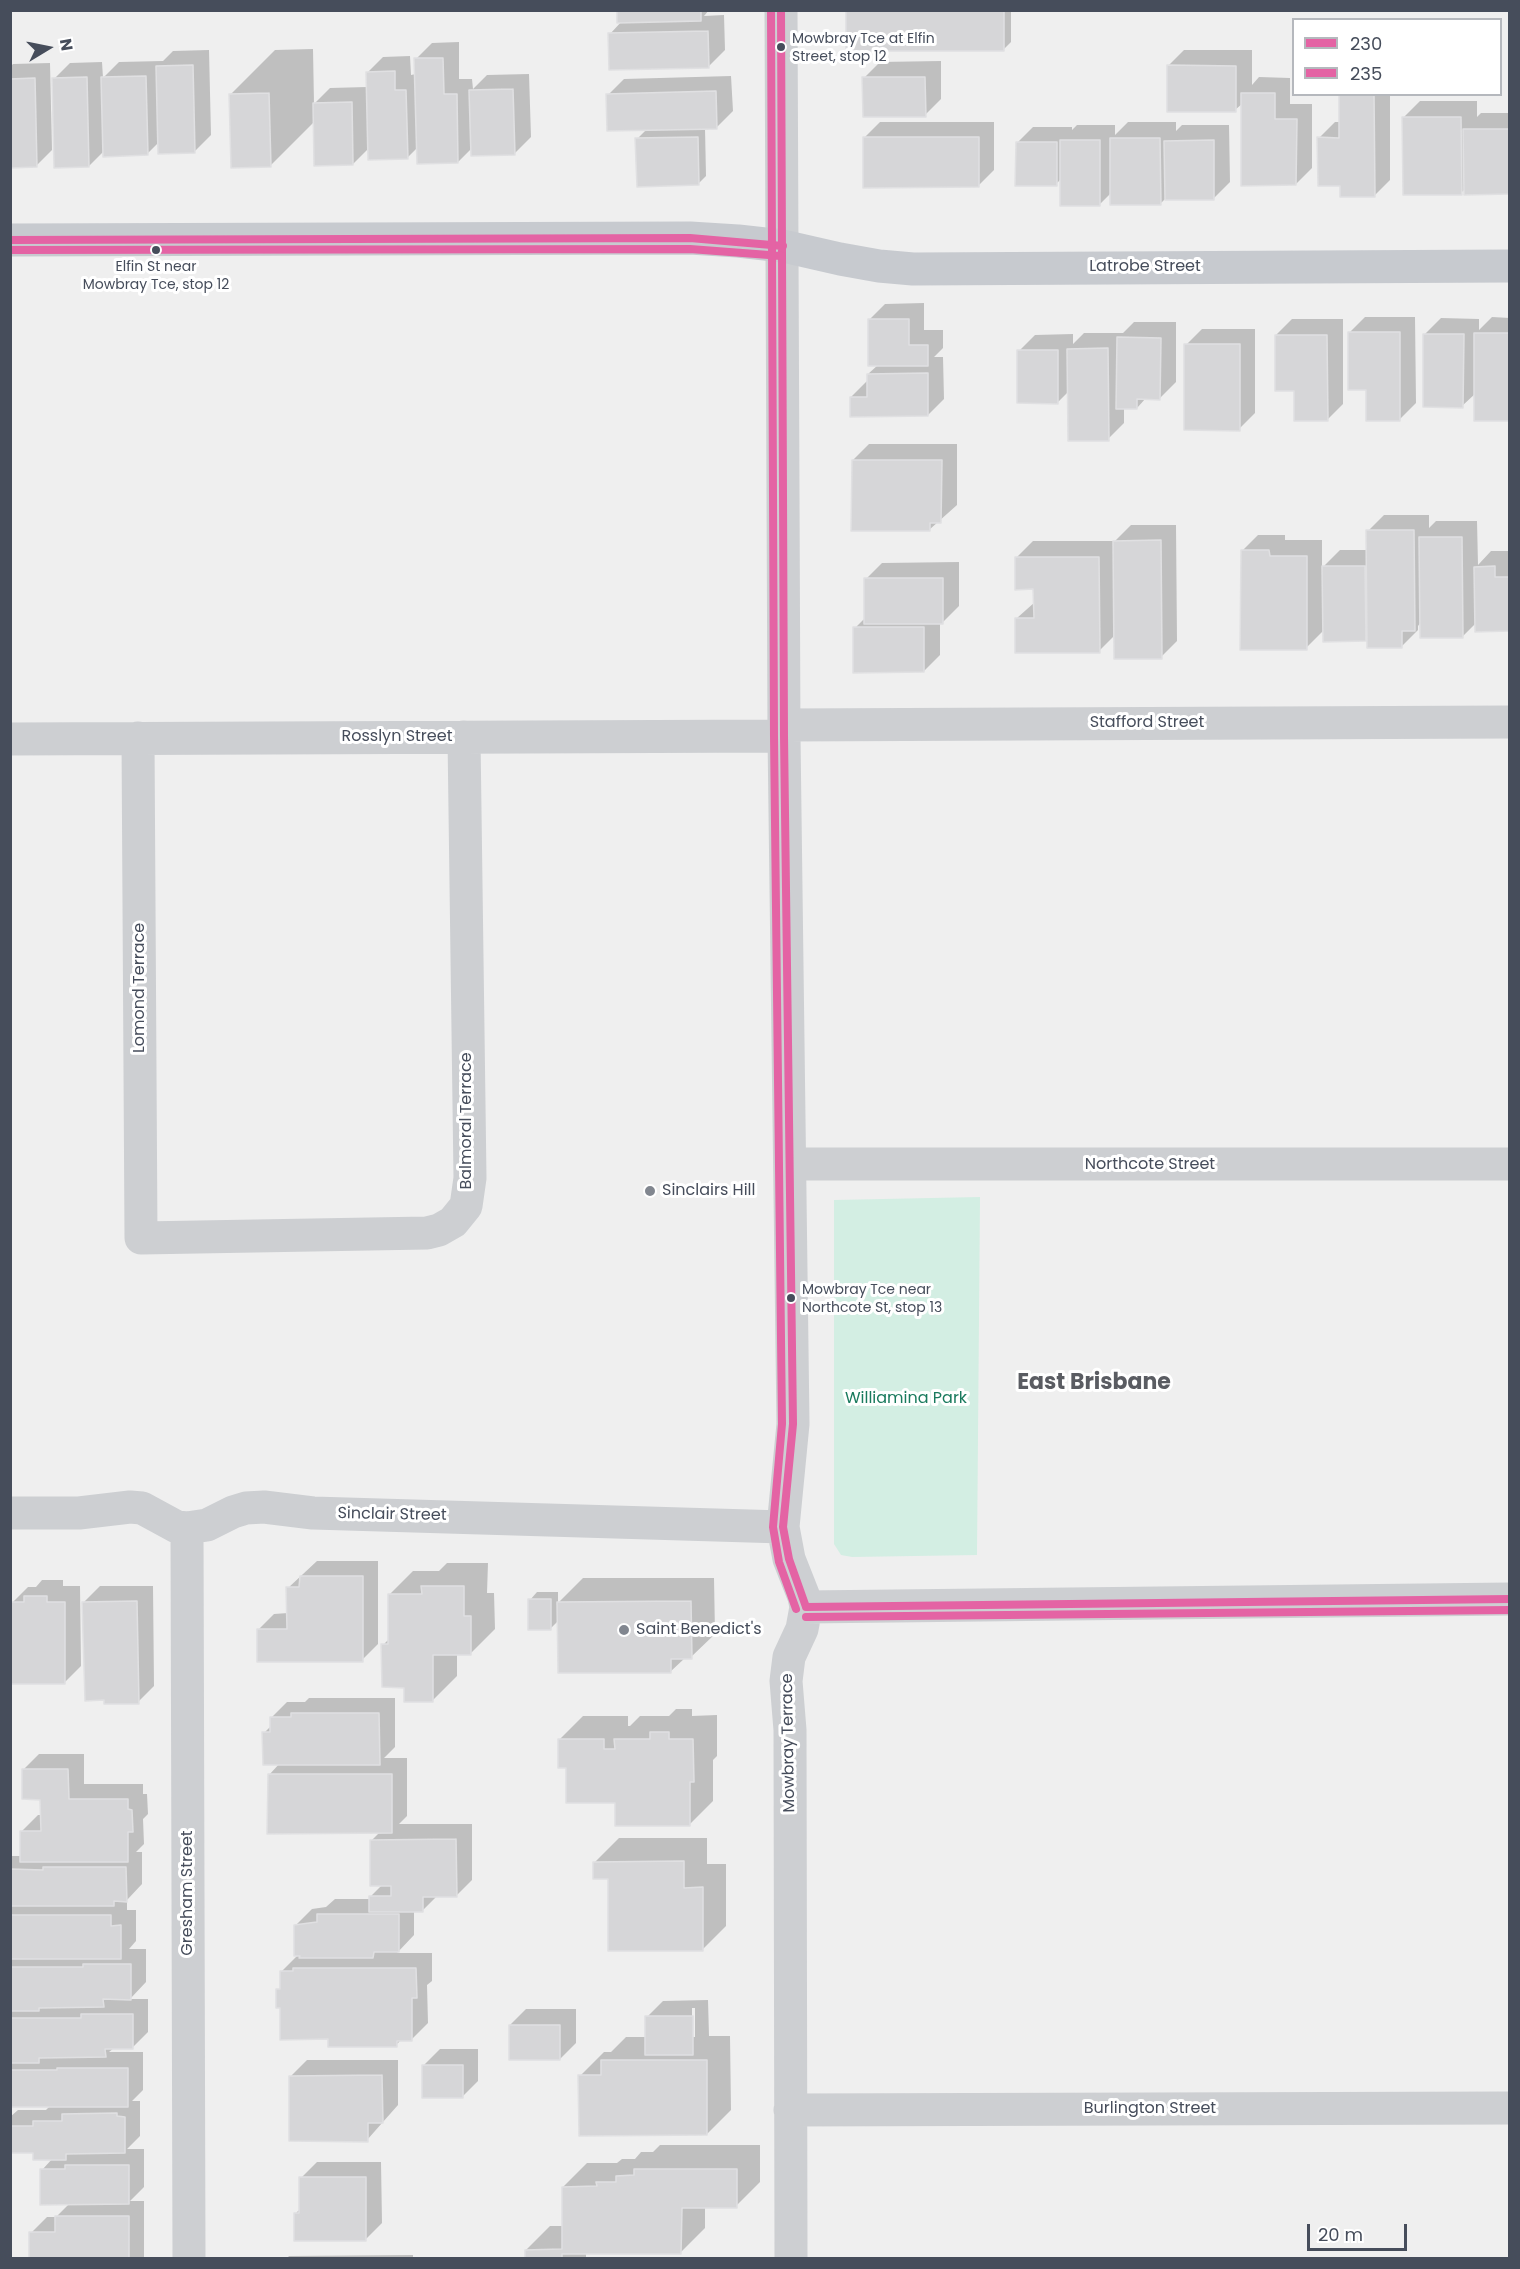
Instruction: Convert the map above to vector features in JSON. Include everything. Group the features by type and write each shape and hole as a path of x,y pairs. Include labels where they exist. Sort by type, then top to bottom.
{"main road":[{"name":"Latrobe Street","path":"10,240 690,238 783,246 840,259 913,269 1509,266"}],"street":[{"path":"781,10 784,730 791,1164 792,1424 783,1527 789,1559 806,1607 1509,1599"},
{"name":"Stafford Street","path":"784,730 1509,722"},
{"name":"Rosslyn Street","path":"10,739 464,737 784,730"},
{"name":"Balmoral Terrace","path":"141,1238 427,1233 439,1230 453,1222 465,1206 470,1178 464,737"},
{"name":"Lomond Terrace","path":"138,738 141,1238"},
{"name":"Northcote Street","path":"791,1164 1509,1164"},
{"path":"10,1513 79,1513 130,1507 142,1508 177,1527 187,1528"},
{"name":"Sinclair Street","path":"187,1528 207,1525 246,1508 264,1507 313,1513 783,1527"},
{"name":"Gresham Street","path":"187,1528 189,2259"},
{"name":"Mowbray Terrace","path":"791,2259 790,1730 786,1681 789,1657 802,1629 806,1607"},
{"name":"Burlington Street","path":"790,2110 1509,2108"}],"green space":[{"name":"Williamina Park","path":"980,1197 977,1555 852,1557 841,1555 834,1544 834,1200"}],"building":[{"path":"617,10 701,10 701,21 617,23"},
{"path":"846,10 1004,10 1004,51 846,51"},
{"path":"708,31 709,68 609,70 608,33"},
{"path":"414,58 443,58 444,94 457,94 458,163 417,164"},
{"path":"193,65 195,153 158,154 156,66"},
{"path":"1167,65 1236,66 1236,112 1167,112"},
{"path":"395,71 395,90 406,90 408,159 368,160 366,72"},
{"path":"146,76 148,155 103,157 101,77"},
{"path":"87,77 89,167 54,168 52,78"},
{"path":"862,77 925,77 926,117 863,117"},
{"path":"35,78 37,167 10,168 10,79"},
{"path":"513,89 515,155 471,156 469,90"},
{"path":"716,91 717,129 607,131 606,94"},
{"path":"269,93 271,167 231,168 229,94"},
{"path":"1241,93 1275,93 1275,119 1297,119 1296,185 1241,186"},
{"path":"1339,96 1374,96 1375,197 1340,197 1340,186 1318,186 1317,137 1339,138"},
{"path":"352,102 353,165 314,166 313,103"},
{"path":"1402,117 1461,117 1462,195 1403,195"},
{"path":"1463,129 1510,129 1510,194 1464,195"},
{"path":"698,137 699,185 637,187 635,138"},
{"path":"863,137 979,137 979,187 863,188"},
{"path":"1110,138 1160,138 1161,205 1110,205"},
{"path":"1060,140 1100,140 1100,206 1060,206"},
{"path":"1214,140 1214,200 1165,200 1164,141"},
{"path":"1016,142 1057,142 1057,186 1015,186"},
{"path":"868,319 909,319 909,345 928,345 928,366 868,366"},
{"path":"1348,332 1400,332 1400,421 1366,421 1366,390 1348,390"},
{"path":"1474,333 1510,333 1510,421 1474,421"},
{"path":"1423,334 1464,334 1463,408 1423,407"},
{"path":"1275,335 1327,335 1328,421 1294,421 1294,391 1275,391"},
{"path":"1117,337 1161,338 1160,400 1137,399 1137,409 1116,409"},
{"path":"1184,344 1240,344 1240,431 1184,430"},
{"path":"1108,348 1109,441 1068,441 1067,349"},
{"path":"1017,350 1058,350 1058,404 1017,403"},
{"path":"928,373 928,416 850,417 850,397 867,397 867,374"},
{"path":"852,460 942,460 941,523 930,523 930,531 851,531"},
{"path":"1366,530 1414,530 1415,631 1402,631 1402,648 1367,648"},
{"path":"1419,537 1462,537 1463,638 1420,638"},
{"path":"1161,540 1162,659 1114,659 1113,541"},
{"path":"1241,550 1269,550 1270,556 1307,556 1307,650 1240,650"},
{"path":"1015,557 1099,557 1100,653 1015,653 1015,618 1034,618 1033,589 1015,590"},
{"path":"1322,566 1365,566 1366,641 1323,642"},
{"path":"1495,566 1495,577 1510,577 1510,631 1475,632 1474,567"},
{"path":"864,578 943,578 943,624 864,624"},
{"path":"853,627 924,627 924,672 853,673"},
{"path":"300,1576 363,1576 363,1662 257,1662 257,1629 287,1629 286,1587 299,1587"},
{"path":"421,1586 464,1586 464,1616 471,1616 471,1655 433,1655 433,1702 404,1702 404,1688 382,1687 381,1644 388,1644 388,1594 422,1594"},
{"path":"24,1596 47,1596 47,1602 65,1602 65,1684 11,1684 11,1602 24,1602"},
{"path":"528,1599 551,1599 551,1630 528,1630"},
{"path":"137,1601 139,1704 104,1704 104,1700 85,1701 82,1602"},
{"name":"Saint Benedict's","path":"691,1601 692,1659 671,1659 671,1673 558,1673 557,1602"},
{"path":"291,1713 379,1713 380,1765 263,1765 262,1732 270,1732 270,1717 291,1717"},
{"path":"650,1732 669,1732 669,1739 693,1739 694,1782 690,1782 690,1826 615,1826 615,1803 566,1803 566,1768 558,1768 558,1739 604,1739 604,1749 615,1749 614,1739 650,1739"},
{"path":"22,1769 68,1769 69,1799 128,1799 128,1809 132,1810 133,1832 128,1832 128,1862 20,1862 20,1831 41,1831 40,1800 22,1799"},
{"path":"268,1774 392,1774 392,1833 267,1834"},
{"path":"456,1839 457,1897 423,1897 423,1912 369,1912 369,1896 391,1896 391,1886 370,1886 370,1840"},
{"path":"684,1861 684,1888 703,1887 703,1951 608,1951 608,1879 593,1879 593,1862"},
{"path":"43,1867 126,1867 127,1902 114,1901 114,1906 10,1906 10,1869 43,1870"},
{"path":"317,1914 399,1914 399,1952 374,1952 373,1958 299,1958 300,1956 294,1956 294,1925 317,1922"},
{"path":"10,1915 111,1915 111,1926 121,1925 121,1959 10,1959"},
{"path":"83,1964 131,1964 131,2000 103,1999 104,2007 10,2011 10,1967 83,1967"},
{"path":"293,1968 416,1968 417,1998 412,1998 412,2041 397,2041 397,2047 328,2047 328,2039 280,2040 280,2008 276,2008 276,1989 280,1989 280,1971 293,1971"},
{"path":"81,2014 133,2014 133,2049 105,2049 106,2057 39,2058 39,2063 10,2063 10,2018 81,2018"},
{"path":"645,2016 693,2016 693,2055 645,2055"},
{"path":"509,2025 560,2025 560,2060 509,2060"},
{"path":"601,2060 707,2060 707,2135 579,2136 578,2075 601,2075"},
{"path":"422,2065 463,2065 463,2098 422,2098"},
{"path":"57,2068 128,2068 128,2107 10,2107 10,2070 57,2070"},
{"path":"382,2075 383,2123 368,2123 368,2142 289,2141 289,2076"},
{"path":"117,2113 117,2116 125,2117 125,2153 66,2154 66,2160 33,2160 33,2153 10,2153 10,2126 33,2126 33,2121 62,2121 62,2114"},
{"path":"65,2165 129,2165 129,2204 40,2205 40,2169 65,2169"},
{"path":"634,2169 737,2169 737,2208 682,2208 681,2254 562,2254 562,2258 525,2258 525,2250 562,2249 562,2187 597,2186 596,2182 616,2182 616,2176 634,2175"},
{"path":"299,2177 366,2177 366,2241 294,2241 294,2213 299,2213"},
{"path":"55,2216 129,2216 129,2258 29,2258 29,2232 55,2232"}],"transit line":[{"name":"235","path":"771,10 774,736 782,1424 773,1527 779,1562 796,1609"},
{"name":"230","path":"781,10 784,736 793,1424 783,1527 789,1559 806,1607"},
{"name":"230","path":"10,240 690,238 783,246"},
{"name":"235","path":"10,250 690,249 782,256"},
{"name":"230","path":"806,1607 1510,1599"},
{"name":"235","path":"806,1617 1510,1610"}],"place":[{"name":"Mowbray Tce at Elfin Street, stop 12","path":"781,47"},
{"name":"Elfin St near Mowbray Tce, stop 12","path":"156,250"},
{"name":"Sinclairs Hill","path":"650,1191"},
{"name":"Mowbray Tce near Northcote St, stop 13","path":"791,1298"},
{"name":"Saint Benedict's","path":"624,1630"}],"district":[{"name":"East Brisbane","path":"1094,1383"}]}
